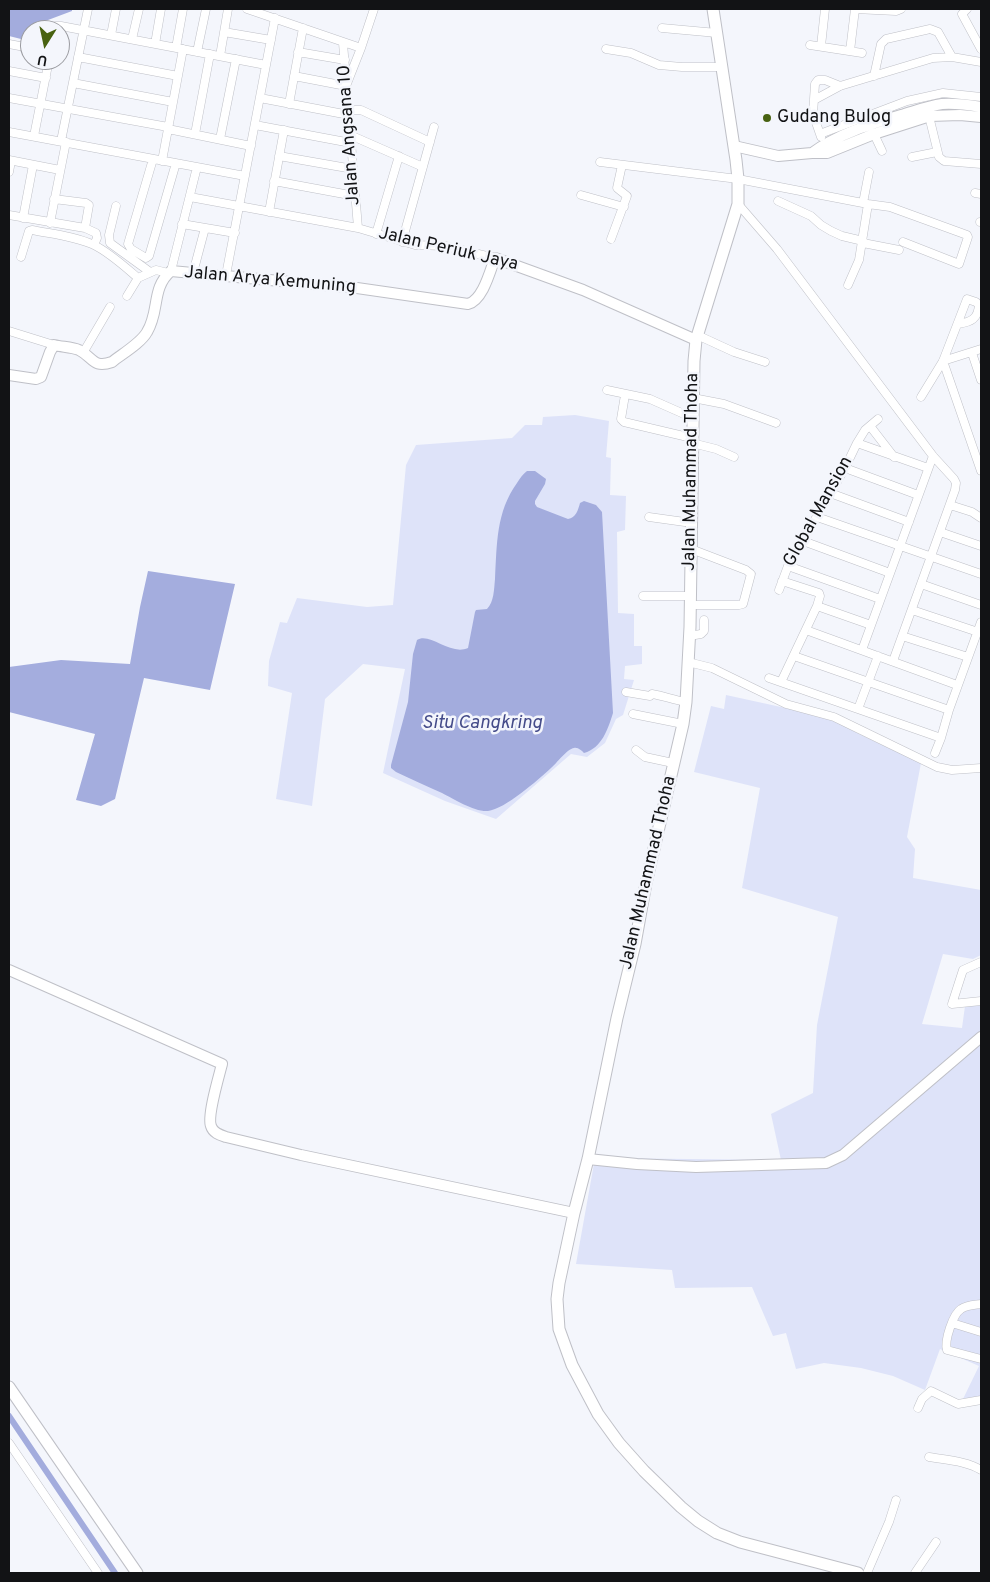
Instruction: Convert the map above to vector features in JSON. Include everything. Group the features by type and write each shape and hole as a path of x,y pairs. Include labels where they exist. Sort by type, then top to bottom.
{"main road":[{"name":"Jalan Muhammad Thoha","path":"713,9 734,146 738,179 738,204 697,338 694,361 692,523 686,702 646,883 635,944 616,1018 588,1159 559,1283 557,1299 559,1329 572,1365 598,1414 619,1443 644,1471 698,1521 740,1542 858,1573"},
{"path":"9,1387 137,1573"}],"street":[{"path":"50,223 60,170 68,108 88,9"},
{"path":"111,35 116,9"},
{"path":"132,39 139,9"},
{"path":"154,44 161,9"},
{"path":"162,161 178,76 179,48 184,9"},
{"path":"197,52 206,9"},
{"path":"220,56 228,9"},
{"path":"247,9 361,48"},
{"path":"294,76 346,86 374,9"},
{"path":"821,46 825,9"},
{"path":"850,51 855,9 896,11 901,9"},
{"path":"967,9 962,14 981,49"},
{"path":"226,275 275,18"},
{"path":"70,28 266,65"},
{"path":"289,104 303,28"},
{"path":"662,28 717,33"},
{"path":"874,76 881,44 886,39 930,29 938,32 952,57"},
{"path":"224,32 271,40"},
{"name":"Jalan Angsana 10","path":"343,43 358,228"},
{"path":"810,45 862,53"},
{"path":"606,49 631,53 659,65 722,67"},
{"path":"298,52 345,60"},
{"path":"195,134 210,54"},
{"path":"814,100 840,86 933,58 952,57 981,62"},
{"path":"78,58 178,76"},
{"path":"220,139 236,59"},
{"path":"34,136 47,70"},
{"path":"9,71 46,78"},
{"path":"824,144 812,114 816,84 818,80 824,80 840,86"},
{"path":"73,83 173,102"},
{"path":"734,146 778,156 812,153 824,144 907,101 981,97"},
{"path":"9,98 68,108 251,146"},
{"path":"260,98 348,113 361,110 430,142"},
{"path":"824,144 874,134 928,112 944,98"},
{"path":"944,98 981,107"},
{"path":"928,112 939,158 981,164"},
{"path":"883,115 928,112 981,117"},
{"path":"255,125 350,139 399,156 423,167"},
{"path":"402,242 434,127"},
{"path":"269,212 284,130"},
{"path":"9,132 245,176"},
{"path":"874,134 882,150"},
{"path":"912,157 937,152"},
{"path":"279,156 353,169"},
{"path":"376,234 399,156"},
{"path":"153,159 128,244 131,249 148,258 176,163"},
{"path":"9,172 10,160 60,170"},
{"path":"600,162 738,179 890,207 967,235 968,237 959,264 903,242"},
{"path":"23,218 33,165"},
{"path":"611,239 627,196 617,188 622,165"},
{"path":"127,296 138,278 156,270 170,272 197,167"},
{"path":"848,285 859,260 863,242 869,172"},
{"path":"274,181 355,196"},
{"path":"581,195 624,207"},
{"name":"Jalan Periuk Jaya","path":"190,197 358,228 415,245 445,246 495,258 583,290 697,338"},
{"path":"54,199 88,204 84,228"},
{"path":"778,201 812,216 821,225 842,236 899,250"},
{"path":"738,204 777,250 932,456 956,483 950,505 893,662"},
{"path":"116,206 109,235 110,243 150,272"},
{"path":"9,215 84,228 96,233 97,238 94,245"},
{"path":"182,224 235,233"},
{"path":"193,273 205,228"},
{"path":"21,257 30,230 80,240 94,245 112,256 138,278"},
{"name":"Jalan Arya Kemuning","path":"54,345 79,350 94,363 105,365 112,362 147,332 153,319 160,284 170,272 226,275 357,288 468,304 479,296 495,258"},
{"path":"83,353 110,307"},
{"path":"921,397 943,361 958,324"},
{"path":"9,331 54,345 41,377 36,379 9,375"},
{"path":"697,338 765,362"},
{"path":"943,361 981,350"},
{"path":"972,353 981,380"},
{"path":"943,361 981,471"},
{"path":"607,390 650,399 693,418"},
{"path":"625,394 621,419 624,422 692,440 734,457"},
{"path":"693,398 724,404 776,423"},
{"name":"Global Mansion","path":"779,590 788,566 865,430 878,420"},
{"path":"870,426 894,457"},
{"name":"Global Mansion","path":"857,444 928,468"},
{"path":"862,650 932,456"},
{"path":"845,468 918,495"},
{"path":"830,493 908,522"},
{"path":"950,505 972,512 981,518"},
{"path":"649,517 692,523"},
{"path":"817,517 981,574"},
{"path":"940,532 981,546"},
{"path":"803,541 890,573"},
{"path":"643,596 739,605 744,602 750,572 691,548"},
{"path":"788,566 880,599"},
{"name":"Global Mansion","path":"782,581 820,594 818,606"},
{"path":"921,584 981,605"},
{"path":"781,682 818,606 871,626"},
{"path":"912,610 978,632"},
{"path":"689,636 701,634 704,631 704,620"},
{"path":"935,753 957,685 981,622"},
{"path":"806,630 957,685"},
{"path":"902,636 968,657"},
{"path":"794,656 949,710"},
{"path":"858,710 878,656"},
{"path":"688,662 712,668 786,704 834,716 937,767 952,770 981,768"},
{"path":"769,678 941,738"},
{"path":"626,692 650,696 652,694 686,702"},
{"path":"633,714 682,724"},
{"path":"636,750 645,757 673,763"},
{"path":"981,962 963,970 952,1004 981,1001"},
{"path":"9,970 222,1064 211,1120 211,1126 216,1133 302,1155 574,1213"},
{"path":"588,1159 696,1167 826,1163 843,1156 981,1037"},
{"path":"981,1304 963,1308 958,1312 946,1343 946,1349 961,1355 981,1359"},
{"path":"952,1324 981,1332"},
{"path":"918,1408 922,1399 931,1391 958,1404 981,1400"},
{"path":"10,1448 98,1573"},
{"path":"929,1456 975,1466 981,1470"},
{"path":"867,1573 890,1522 896,1500"},
{"path":"915,1573 936,1542"}],"shaded area":[{"path":"575,415 609,421 606,457 611,458 610,495 626,496 625,530 617,532 618,613 634,614 634,646 642,646 642,664 625,666 624,679 634,680 623,715 616,719 605,743 587,757 571,754 496,819 445,801 383,773 405,669 363,664 325,699 312,806 276,799 292,693 268,686 269,661 280,622 287,623 297,598 367,607 393,605 406,465 416,445 512,438 525,425 542,425 543,417"},
{"path":"148,571 235,584 210,690 144,678 115,799 101,806 76,800 95,734 9,712 9,667 61,660 130,664"},
{"path":"726,695 836,719 859,734 921,763 907,837 915,849 913,878 981,890 981,955 973,959 943,954 922,1024 962,1028 965,1006 981,1004 981,1398 963,1399 979,1366 940,1349 925,1390 893,1376 861,1368 824,1363 796,1369 786,1333 773,1336 752,1287 675,1288 672,1270 576,1264 595,1158 781,1160 771,1114 813,1093 817,1025 838,917 742,888 760,788 694,772 711,706 724,709"}],"water":[{"path":"9,9 72,9 72,11 48,20 20,20 20,39 9,36"},
{"name":"Situ Cangkring","path":"527,471 535,471 546,479 535,501 537,507 568,519 575,515 580,503 584,501 596,505 602,512 613,713 600,742 590,751 584,753 577,748 571,749 538,780 512,800 495,809 482,811 464,805 396,772 391,768 391,765 408,702 413,654 417,640 422,638 428,639 454,649 468,648 475,612 476,610 487,609 492,599 499,529 505,505 518,481"}],"waterway":[{"path":"9,1416 115,1573"}],"place":[{"name":"Gudang Bulog","path":"767,118"}]}
